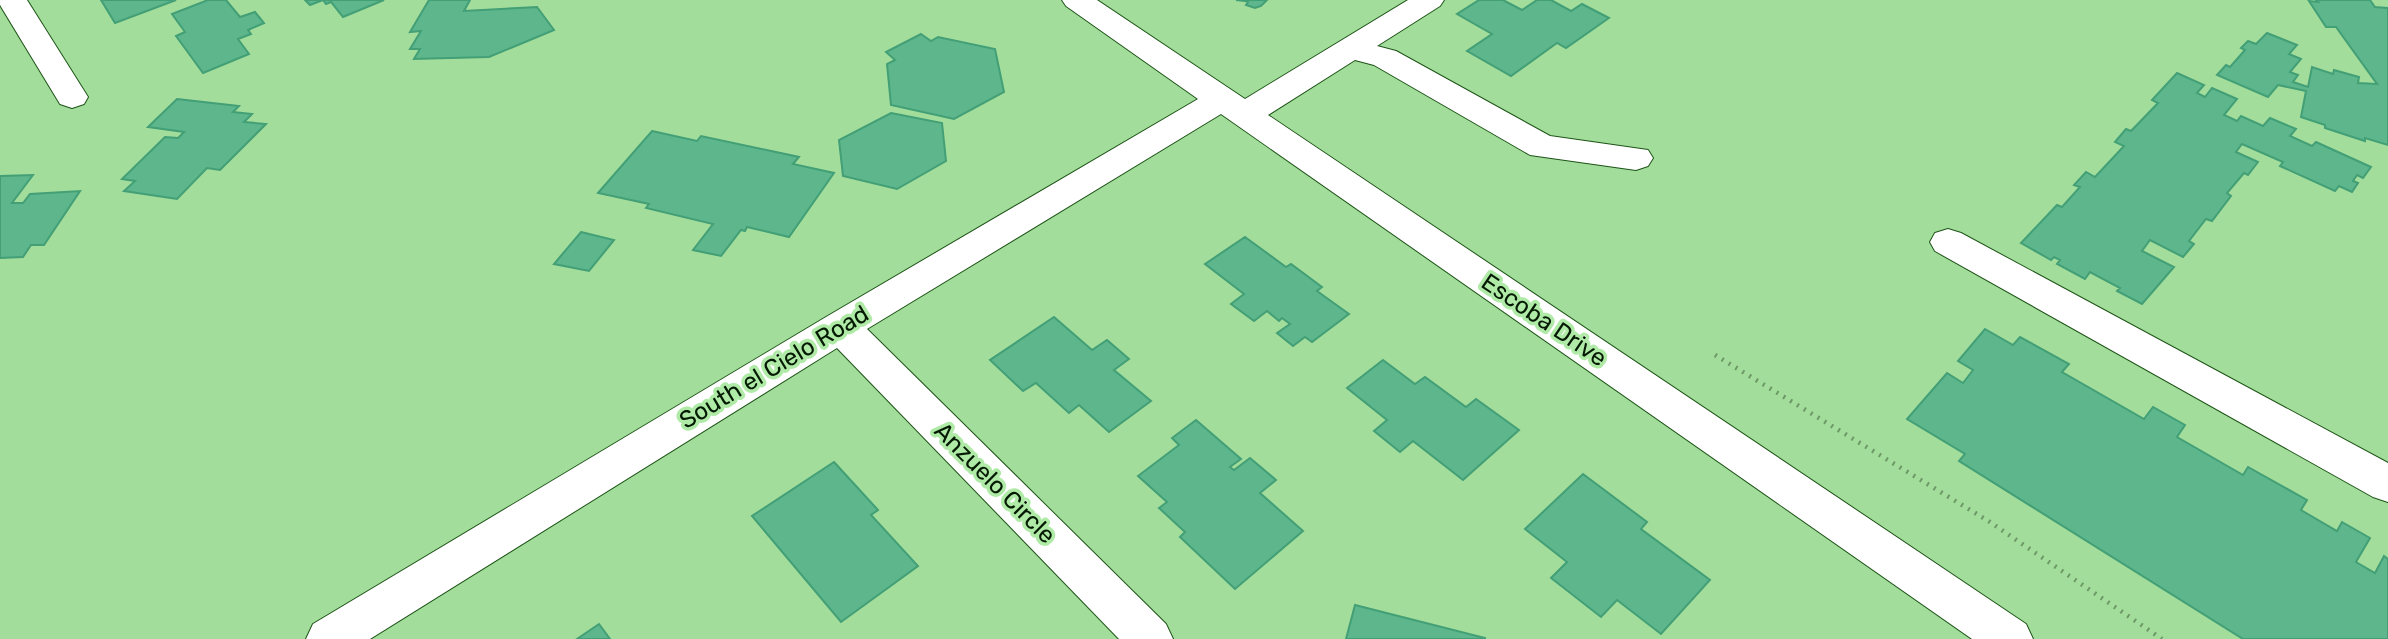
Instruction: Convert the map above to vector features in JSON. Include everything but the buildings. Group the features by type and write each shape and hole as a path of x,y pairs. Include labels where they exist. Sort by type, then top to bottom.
{"street":[{"path":"12,0 72,97"},
{"name":"Escoba Drive","path":"1077,0 2010,639"},
{"name":"South el Cielo Road","path":"338,637 840,327 1233,107 1349,49 1429,0"},
{"path":"1349,49 1385,58 1542,148 1636,158"},
{"path":"1948,242 2388,484"},
{"name":"Anzuelo Circle","path":"840,327 1150,639"}],"path":[{"path":"1715,355 1990,522 2162,639"}]}
